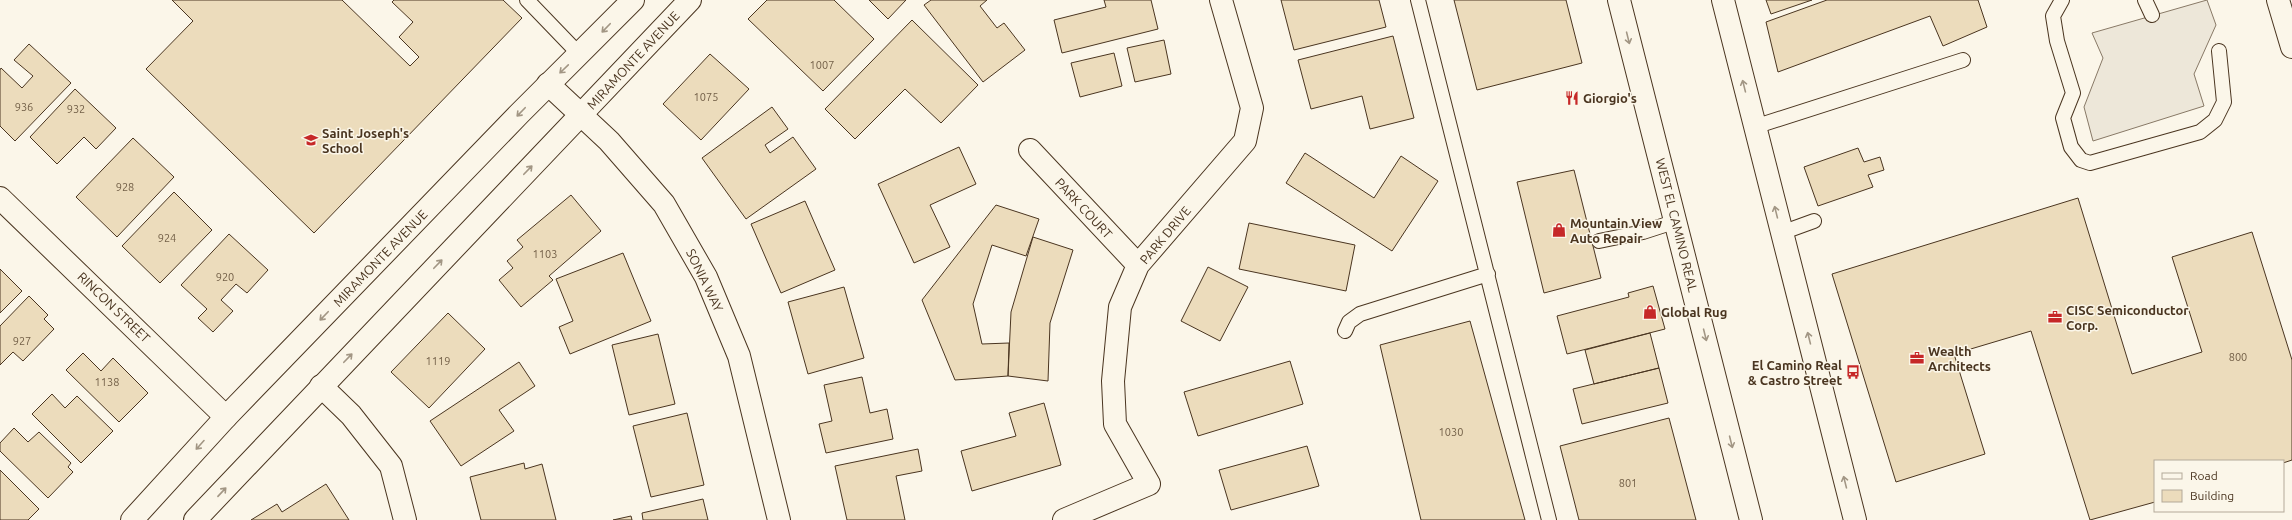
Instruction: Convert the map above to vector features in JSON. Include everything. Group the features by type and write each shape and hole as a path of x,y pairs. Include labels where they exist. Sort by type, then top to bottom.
{"main road":[{"name":"MIRAMONTE AVENUE","path":"132,520 226,417 548,84 633,0"},
{"name":"MIRAMONTE AVENUE","path":"195,520 690,0"},
{"name":"PARK DRIVE","path":"1064,520 1149,484 1115,424 1113,381 1120,307 1138,265 1245,141 1252,108 1221,0"},
{"name":"WEST EL CAMINO REAL","path":"1619,0 1751,520"},
{"path":"1723,0 1754,127 1855,520"},
{"path":"2278,0 2292,47"},
{"name":"SONIA WAY","path":"548,84 609,141 664,204 706,277 739,356 779,520"},
{"name":"PARK COURT","path":"1030,150 1138,265"},
{"name":"RINCON STREET","path":"0,198 226,417"},
{"path":"321,386 351,415 390,466 405,520"}],"lane":[{"path":"527,0 579,54"},
{"path":"1418,0 1549,520"},
{"path":"2062,0 2053,16 2057,41 2073,93 2063,118 2071,147 2080,160 2090,163 2200,132 2216,120 2224,102 2219,51"},
{"path":"2145,0 2152,16"},
{"path":"1754,127 1962,60"},
{"path":"1599,241 1643,232 1676,222"},
{"path":"1782,233 1814,222"},
{"path":"1345,331 1349,322 1360,314 1488,274"}],"shaded area":[{"path":"2207,0 2216,25 2194,74 2204,106 2093,141 2084,107 2103,58 2092,33"}],"building":[{"name":"Saint Joseph's School","path":"172,0 342,0 410,66 419,57 399,37 413,22 392,2 394,0 503,0 522,18 314,233 146,69 193,21"},
{"path":"767,0 834,0 874,39 823,91 748,19"},
{"path":"869,0 906,0 888,19"},
{"path":"931,0 987,0 980,6 997,28 1004,23 1025,50 983,82 924,5"},
{"path":"1104,0 1151,0 1158,29 1062,53 1054,20 1106,7"},
{"path":"1281,0 1379,0 1386,27 1294,50"},
{"path":"1454,0 1566,0 1582,63 1477,90"},
{"path":"1766,0 1812,0 1771,14"},
{"path":"1827,0 1978,0 1987,27 1943,46 1930,16 1778,72 1766,22"},
{"path":"912,20 978,85 941,123 905,89 855,139 825,109"},
{"path":"1393,36 1414,118 1370,129 1362,96 1311,109 1298,60"},
{"path":"1164,40 1171,74 1135,82 1127,48"},
{"path":"29,44 71,83 15,141 0,126 0,70 1,68 22,88 33,76 14,60"},
{"path":"1114,53 1122,86 1080,97 1071,63"},
{"path":"710,54 749,89 701,140 663,104"},
{"path":"75,89 116,128 96,149 84,137 57,164 30,137"},
{"path":"772,107 788,129 765,145 770,153 793,137 816,169 746,219 702,158"},
{"path":"133,138 174,177 117,237 76,197"},
{"path":"959,147 976,184 930,205 950,247 914,263 878,184"},
{"path":"1858,148 1864,162 1880,157 1884,170 1868,175 1873,187 1818,206 1804,167"},
{"path":"1305,153 1374,198 1401,156 1438,181 1392,251 1286,183"},
{"name":"Mountain View Auto Repair","path":"1574,170 1601,278 1544,293 1517,182"},
{"path":"174,192 212,230 160,283 122,246"},
{"path":"571,195 601,231 549,276 553,280 521,307 499,280 513,268 507,261 523,247 517,240"},
{"path":"2078,198 2132,374 2202,352 2172,257 2252,232 2292,360 2292,460 2284,463 2284,460 2154,460 2154,502 2090,520 2031,331 1954,354 1985,454 1896,482 1832,274"},
{"path":"805,201 835,270 781,293 751,224"},
{"path":"996,205 1039,219 1026,256 992,245 973,304 982,344 1009,343 1008,376 955,380 922,300"},
{"path":"1249,223 1355,245 1346,291 1239,269"},
{"path":"229,234 268,270 247,293 236,284 221,300 233,311 213,332 198,318 207,309 181,285"},
{"path":"1033,237 1073,250 1050,323 1048,381 1008,376 1011,312"},
{"path":"623,253 651,321 570,354 559,327 573,321 556,279"},
{"path":"1208,267 1248,287 1220,341 1181,321"},
{"path":"0,269 22,291 0,313"},
{"path":"1653,286 1665,329 1567,354 1557,316 1629,297 1628,293"},
{"path":"844,287 864,358 808,374 788,302"},
{"path":"29,296 48,315 44,319 54,329 23,361 13,352 0,365 0,326"},
{"path":"448,313 485,349 429,408 391,372"},
{"path":"1470,321 1525,520 1421,520 1380,345"},
{"path":"1650,333 1659,368 1594,384 1585,350"},
{"path":"658,334 675,404 629,415 612,345"},
{"path":"83,353 101,371 113,358 148,393 119,422 66,370"},
{"path":"1290,361 1303,404 1198,436 1184,392"},
{"path":"519,362 535,386 499,410 514,431 461,466 430,421"},
{"path":"1659,368 1668,403 1582,424 1573,389"},
{"path":"862,377 870,413 887,409 893,439 826,453 819,424 832,421 824,385"},
{"path":"52,394 65,408 77,396 113,431 81,463 32,414"},
{"path":"1044,403 1061,465 972,491 961,451 1016,436 1009,413"},
{"path":"687,413 704,485 651,497 633,426"},
{"path":"1669,418 1696,520 1579,520 1560,446"},
{"path":"14,428 28,442 39,432 71,463 68,467 73,472 48,498 0,451 0,443"},
{"path":"1307,446 1319,486 1231,510 1219,470"},
{"path":"918,449 922,471 896,476 905,520 847,520 835,466"},
{"path":"524,463 525,469 542,464 556,520 481,520 470,477"},
{"path":"0,470 39,509 28,520 0,520"},
{"path":"326,484 349,520 251,520 277,504 282,512"},
{"path":"703,499 708,520 643,520 642,513"},
{"path":"631,516 632,520 613,520"}],"place":[{"name":"Giorgio's","path":"1572,98"},
{"name":"Saint Joseph's School","path":"311,140"},
{"name":"Mountain View Auto Repair","path":"1559,230"},
{"name":"Global Rug","path":"1650,312"},
{"name":"CISC Semiconductor Corp.","path":"2055,317"},
{"name":"Wealth Architects","path":"1917,358"},
{"name":"El Camino Real & Castro Street","path":"1853,372"}]}
